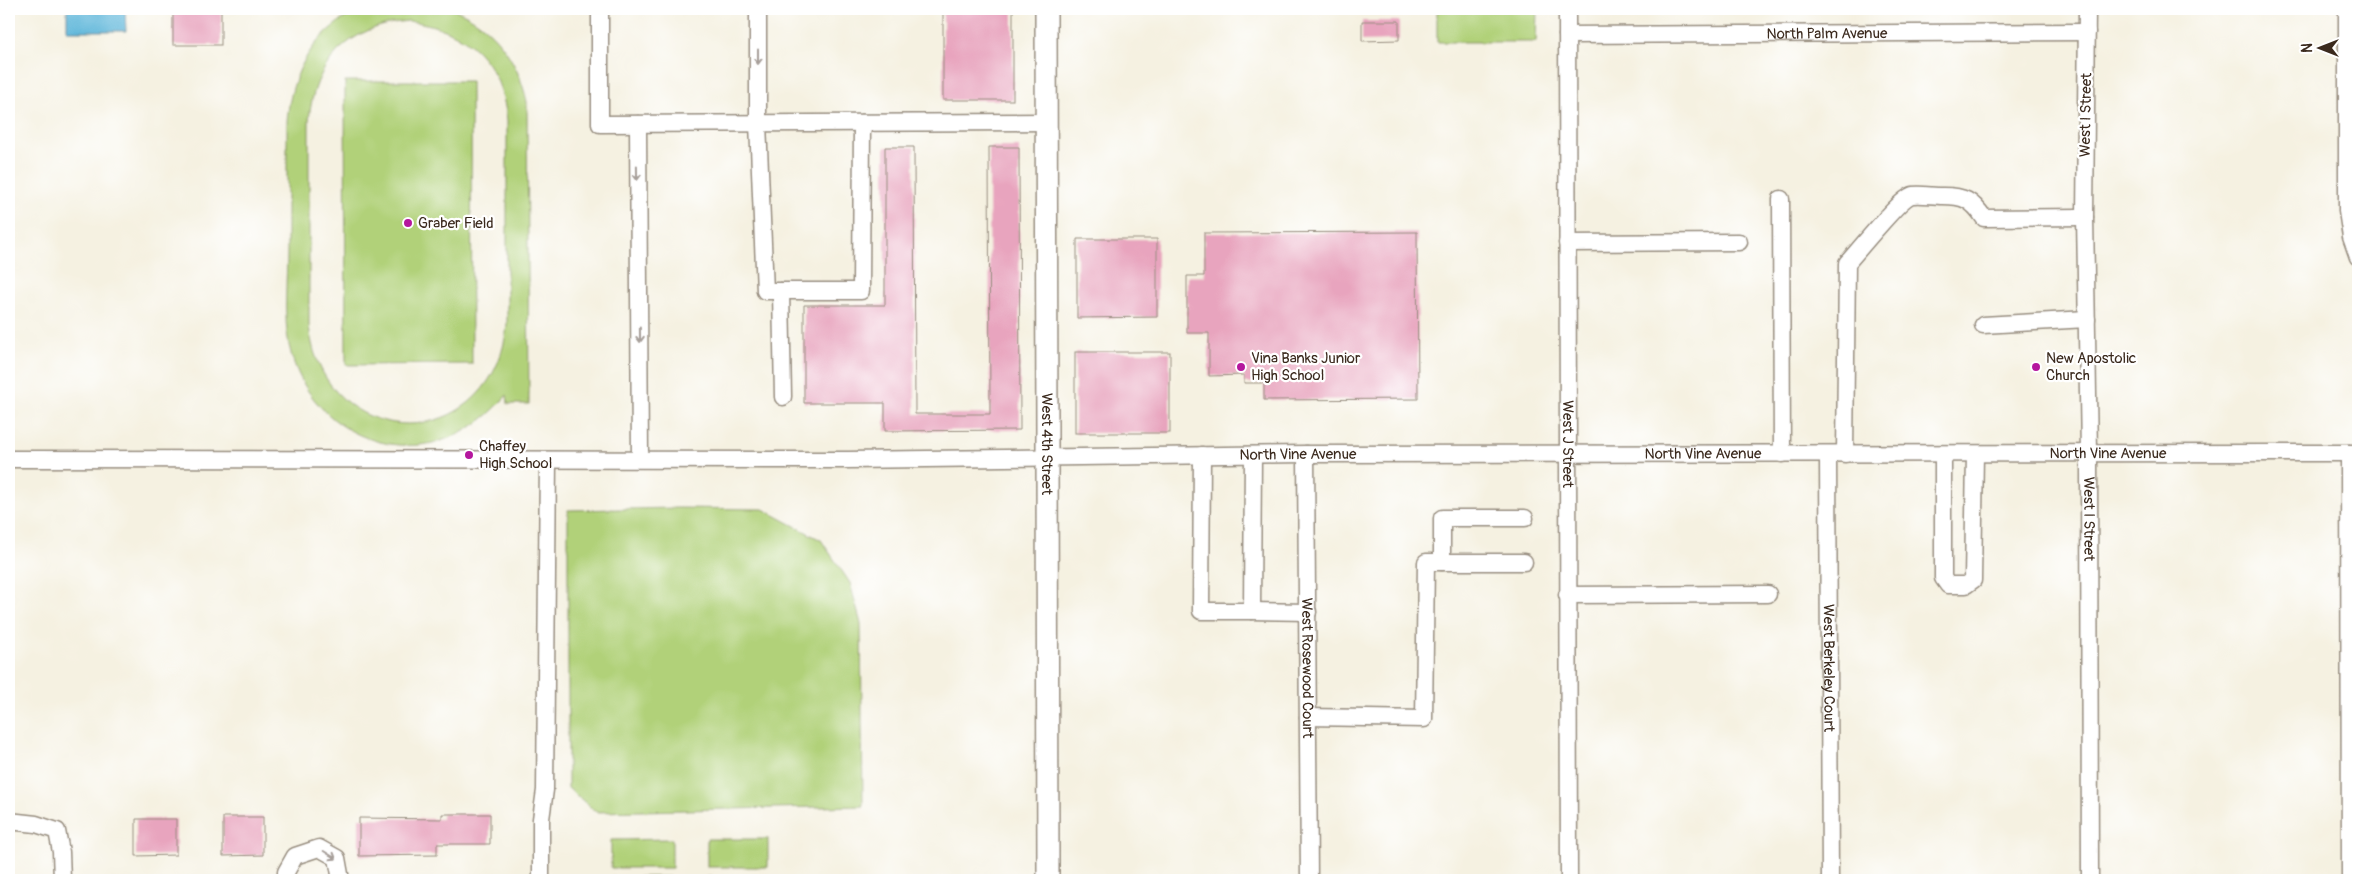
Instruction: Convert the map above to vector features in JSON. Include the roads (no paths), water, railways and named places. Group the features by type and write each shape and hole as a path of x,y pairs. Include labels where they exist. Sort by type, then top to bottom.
{"main road":[{"name":"West 4th Street","path":"1046,9 1048,880"}],"street":[{"path":"600,9 600,124 1046,122"},
{"path":"758,9 758,123 765,291 861,291 862,123"},
{"name":"West J Street","path":"1567,9 1566,456 1569,880"},
{"name":"West I Street","path":"2086,9 2085,217 2090,880"},
{"path":"2347,9 2347,211 2351,237 2358,257"},
{"name":"North Palm Avenue","path":"1567,35 2086,32"},
{"path":"638,124 640,459"},
{"path":"1845,454 1847,263 1881,225 1895,206 1911,195 1960,196 1973,203 1984,218 2085,217"},
{"path":"1781,198 1782,454"},
{"path":"1567,243 1739,242"},
{"path":"781,291 783,397"},
{"path":"1983,326 2086,319"},
{"path":"2350,880 2354,453"},
{"name":"North Vine Avenue","path":"9,459 548,460 1306,454 1566,456 2354,453"},
{"name":"West Rosewood Court","path":"1306,454 1309,880"},
{"name":"West Berkeley Court","path":"1828,454 1830,880"},
{"path":"1944,454 1943,578 1948,585 1966,585 1973,580 1975,454"},
{"path":"1202,455 1201,611 1308,612"},
{"path":"1252,612 1253,455"},
{"path":"541,880 540,819 545,790 548,460"},
{"path":"1442,562 1442,518 1525,518"},
{"path":"1308,718 1424,719 1426,562 1524,562"},
{"path":"1567,595 1768,594"},
{"path":"9,821 36,824 57,831 62,852 62,880"},
{"path":"286,880 286,872 295,856 319,848 337,858 341,880"}],"water":[{"path":"67,9 125,9 126,31 67,31"}],"place":[{"name":"Graber Field","path":"408,223"},
{"name":"Vina Banks Junior High School","path":"1241,367"},
{"name":"New Apostolic Church","path":"2036,367"},
{"name":"Chaffey High School","path":"469,455"}]}
